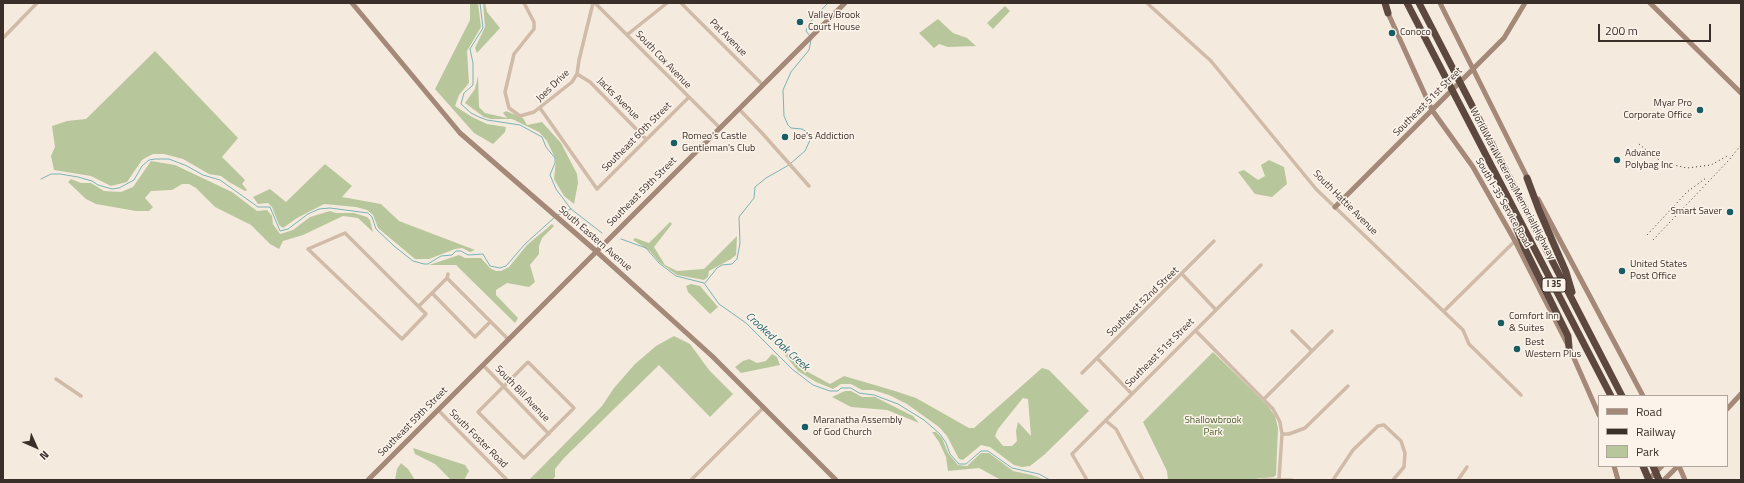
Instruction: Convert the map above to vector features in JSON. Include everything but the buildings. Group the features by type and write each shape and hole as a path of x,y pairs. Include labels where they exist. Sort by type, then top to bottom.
{"highway":[{"path":"1384,3 1388,13"},
{"name":"World War I Veterans Memorial Highway","path":"1407,3 1610,395"},
{"name":"World War I Veterans Memorial Highway","path":"1419,3 1621,395"},
{"path":"1496,175 1513,222 1568,336 1570,347"},
{"path":"1527,178 1566,272 1576,307"},
{"path":"1643,467 1649,480"},
{"path":"1653,467 1659,480"}],"main road":[{"name":"South Eastern Avenue","path":"352,3 460,133 596,251 712,356 836,480"},
{"path":"1440,3 1527,178 1642,395"},
{"name":"Southeast 51st Street","path":"1335,207 1510,30 1525,3"},
{"path":"1650,3 1741,93"},
{"name":"Southeast 59th Street","path":"368,480 844,4"},
{"name":"South I-35 Service Road","path":"1388,13 1432,110 1473,167 1515,241 1570,347 1598,413"},
{"path":"1728,407 1741,394"},
{"path":"1614,467 1618,480"},
{"path":"1649,480 1661,467"},
{"path":"1664,480 1677,467"},
{"path":"1678,467 1685,480"}],"street":[{"path":"3,38 37,3"},
{"path":"524,3 534,22 534,29 514,54 505,92 506,102 509,108 520,116 534,112 540,108"},
{"name":"Joes Drive","path":"594,3 579,60 577,74 572,82 540,108 597,189"},
{"name":"South Cox Avenue","path":"594,3 628,34 720,128"},
{"path":"628,34 667,3"},
{"name":"Pat Avenue","path":"681,3 763,85"},
{"name":"South Hattie Avenue","path":"1147,3 1223,74 1316,189 1444,311 1466,334 1469,344 1521,395"},
{"name":"Jacks Avenue","path":"577,74 590,82 646,139"},
{"name":"Southeast 60th Street","path":"597,189 689,97"},
{"path":"739,109 809,186"},
{"path":"344,233 419,306 426,314 402,339 308,249 344,233"},
{"name":"Southeast 52nd Street","path":"1082,374 1183,274 1214,241"},
{"path":"1444,311 1515,241"},
{"name":"Southeast 51st Street","path":"1087,480 1072,454 1261,265"},
{"path":"1183,274 1216,310"},
{"path":"419,306 447,276 508,339"},
{"path":"432,293 475,337 490,322"},
{"path":"1196,331 1264,399 1277,416 1282,434 1279,479"},
{"path":"1292,331 1312,351"},
{"path":"1264,399 1332,331"},
{"path":"1097,358 1132,394"},
{"path":"528,362 574,408 524,458 478,412 504,386 528,362"},
{"name":"South Bill Avenue","path":"483,365 549,434"},
{"path":"56,379 72,392 81,396"},
{"path":"1282,434 1289,434 1305,428 1348,386"},
{"path":"691,480 764,408"},
{"name":"South Foster Road","path":"438,410 507,480"},
{"path":"1106,421 1116,429 1143,480"},
{"path":"1333,480 1346,458 1378,426 1384,425 1401,441 1405,453 1404,467 1393,480"},
{"path":"1458,480 1467,467"},
{"path":"1263,480 1292,480"}],"green space":[{"path":"470,3 478,3 481,27 467,51 469,83 459,95 455,106 472,117 487,124 506,127 505,132 493,144 474,133 435,89 470,20"},
{"path":"483,3 485,3 487,12 500,28 477,53 475,48 485,27"},
{"path":"1005,6 1010,11 993,29 987,23"},
{"path":"938,19 953,33 967,38 976,46 948,47 939,44 934,48 919,33"},
{"path":"155,51 238,138 222,157 245,180 242,184 247,190 245,191 221,176 209,174 183,159 164,154 153,154 142,160 127,182 111,186 91,176 54,170 51,156 55,147 52,126 67,121 86,119"},
{"path":"478,76 479,107 485,113 507,118 503,113 506,111 523,118 527,125 542,122 561,143 577,174 578,183 574,204 564,196 554,179 556,160 547,141 539,132 512,119 491,119 484,117 465,103 475,89"},
{"path":"1269,160 1284,167 1287,184 1272,197 1255,194 1238,172 1244,170 1258,180 1265,176 1261,165"},
{"path":"151,161 175,165 232,192 257,211 267,210 272,216 273,224 280,234 293,230 310,217 330,211 336,213 354,213 367,217 370,220 373,232 358,218 343,216 303,235 283,241 279,249 270,244 251,225 215,207 196,188 189,184 182,184 172,190 151,191 145,198 153,207 149,211 136,211 96,204 86,199 68,182 71,179 81,183 91,183 104,191 121,192 133,187"},
{"path":"325,164 352,186 342,197 381,204 399,221 475,250 470,252 462,248 455,249 429,259 415,259 378,228 373,215 367,210 356,207 324,204 297,218 283,228 279,225 272,207 268,203 258,204 253,197 270,189 286,202"},
{"path":"670,222 672,224 654,247 665,265 677,271 704,269 737,236 736,255 709,271 708,277 704,280 677,275 659,262 650,251 633,240 635,238 649,243"},
{"path":"552,224 554,226 542,238 539,246 539,254 530,265 535,282 529,287 507,283 496,290 496,295 518,318 515,323 456,265 429,265 459,255 465,258 481,258 490,268 496,271 501,271 509,267 527,245"},
{"path":"691,284 700,286 718,307 710,314 688,292 686,286"},
{"path":"674,336 690,344 709,370 733,394 710,417 659,365 564,458 555,469 555,477 552,480 529,480 602,406 614,388 635,364 656,346"},
{"path":"771,338 808,372 830,384 844,376 895,391 916,398 969,428 974,428 1042,368 1049,370 1089,411 1044,455 1030,466 1022,467 1014,465 990,447 981,445 963,460 959,459 947,436 939,427 907,404 889,395 873,390 862,390 851,384 841,384 833,389 816,382 798,371","holes":["1023,398 1028,399 1031,436 1018,422 1016,431 1017,441 1012,446 1003,446 995,436 998,429"]},
{"name":"Shallowbrook Park","path":"1213,352 1268,406 1275,416 1278,428 1276,475 1274,477 1245,480 1168,480 1167,471 1143,422"},
{"path":"772,354 777,357 780,365 741,373 735,367 743,361 749,359 757,363 766,361"},
{"path":"845,391 851,391 862,397 875,397 913,416 919,423 887,410 851,407 832,397"},
{"path":"932,432 936,432 942,438 948,453 958,465 967,466 981,453 989,453 1013,471 1046,480 1001,480 979,468 948,471 946,457 939,442"},
{"path":"413,448 465,465 469,471 464,480 451,480 435,464 415,454"},
{"path":"401,463 408,469 415,480 395,480 397,469"}],"waterway":[{"name":"Crooked Oak Creek","path":"480,3 483,28 470,49 473,63 473,85 464,93 461,104 471,113 479,117 487,120 520,125 542,137 546,147 555,158 555,163 550,175 556,189 571,209 602,233"},
{"path":"810,36 806,31 809,23 828,3"},
{"path":"791,163 805,151 811,138 810,134 802,129 791,128 788,125 784,116 783,90 791,72 809,50 811,40"},
{"path":"41,179 51,174 60,174 92,181 98,185 112,189 119,188 134,180 142,166 149,160 169,159 187,166 203,175 220,180 258,207 270,207 280,231 288,229 308,214 319,209 330,208 368,213 372,217 376,229 394,246 413,261 424,264 428,264 441,256 452,255 456,251 461,251 468,255 483,254 490,266 500,268 506,266 525,244 555,217"},
{"path":"705,283 717,268 722,265 732,264 737,259 740,243 739,217 754,198 755,187 766,178 789,165"},
{"path":"558,215 571,209"},
{"name":"Crooked Oak Creek","path":"621,239 646,248 659,263 676,276 704,283 719,304 746,323 792,369 813,385 830,391 838,391 841,388 851,388 859,393 874,395 898,404 924,420 940,434 946,443 950,454 959,464 966,464 981,451 988,451 1012,468 1039,474 1050,480"}],"railway":[{"path":"1639,144 1656,158 1665,163 1687,168 1711,165 1729,155"},
{"path":"1653,240 1729,160 1741,145"},
{"path":"1647,235 1687,192 1706,178"}],"place":[{"name":"Valley Brook Court House","path":"800,22"},
{"name":"Conoco","path":"1392,33"},
{"name":"Myar Pro Corporate Office","path":"1700,110"},
{"name":"Joe's Addiction","path":"785,137"},
{"name":"Romeo's Castle Gentleman's Club","path":"674,143"},
{"name":"Advance Polybag Inc","path":"1617,160"},
{"name":"Smart Saver","path":"1730,212"},
{"name":"United States Post Office","path":"1622,271"},
{"name":"Comfort Inn & Suites","path":"1501,323"},
{"name":"Best Western Plus","path":"1517,349"},
{"name":"Maranatha Assembly of God Church","path":"805,427"}]}
